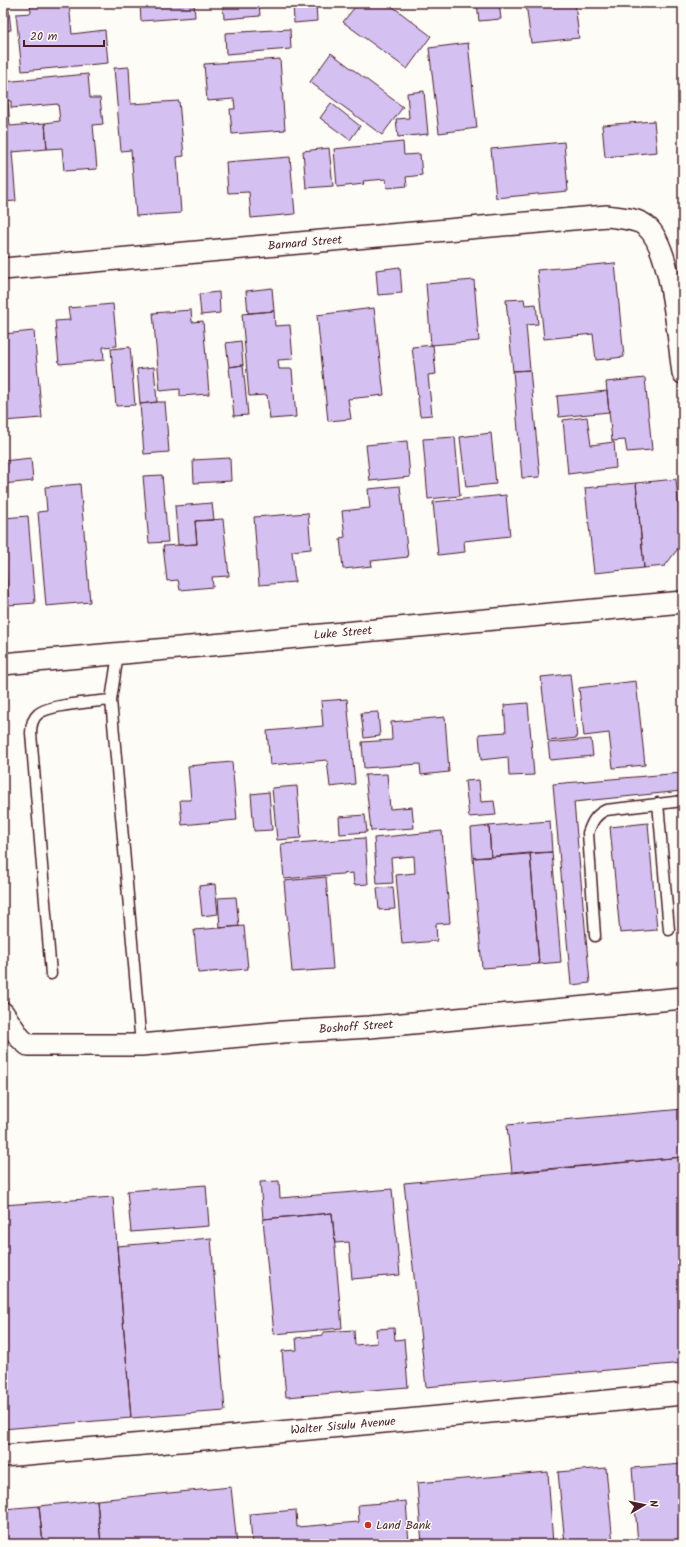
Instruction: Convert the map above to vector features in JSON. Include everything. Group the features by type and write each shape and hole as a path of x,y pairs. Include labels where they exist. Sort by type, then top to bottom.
{"street":[{"name":"Barnard Street","path":"3,270 608,216 634,220 645,225 654,234 662,251 670,280 683,373"},
{"name":"Luke Street","path":"3,664 683,602"},
{"name":"Boshoff Street","path":"3,1013 20,1038 28,1045 141,1045 284,1032 370,1027 683,998"},
{"name":"Walter Sisulu Avenue","path":"3,1456 203,1439 683,1394"}],"lane":[{"path":"118,654 111,700 141,1045"},
{"path":"51,974 30,733 32,723 36,715 41,711 55,706 111,700"},
{"path":"595,936 588,833 592,822 598,814 606,810 683,801"},
{"path":"658,803 669,930"}],"building":[{"path":"3,3 8,3 11,30 3,31"},
{"path":"30,3 69,3 72,34 105,30 108,63 22,71 16,14 31,13"},
{"path":"140,3 194,3 195,17 141,21"},
{"path":"223,3 259,3 260,16 224,19"},
{"path":"293,3 316,3 317,21 294,23"},
{"path":"358,3 388,3 431,36 407,69 343,22"},
{"path":"477,3 499,3 501,19 479,21"},
{"path":"526,3 575,3 579,38 531,43"},
{"path":"290,29 291,49 226,54 225,33"},
{"path":"468,43 477,128 439,133 429,48"},
{"path":"331,53 403,107 382,135 310,82"},
{"path":"280,59 285,130 232,134 230,109 235,109 234,99 207,101 204,64"},
{"path":"129,67 131,104 179,101 184,156 177,157 181,213 136,216 131,150 121,151 114,68"},
{"path":"88,74 90,98 100,98 103,124 93,125 97,169 64,171 62,148 47,149 45,123 60,121 58,104 11,108 11,101 3,101 3,82"},
{"path":"424,91 428,134 398,137 396,119 409,118 407,93"},
{"path":"3,103 8,103 10,126 45,123 47,149 12,152 16,201 3,202"},
{"path":"331,103 360,126 350,140 320,118"},
{"path":"654,121 657,152 605,157 602,125"},
{"path":"403,142 404,155 420,154 422,175 406,177 407,186 387,188 386,179 363,181 364,184 337,187 334,149"},
{"path":"564,142 568,191 496,198 491,149"},
{"path":"329,148 333,186 306,188 303,151"},
{"path":"290,157 295,214 251,218 249,192 228,193 226,162"},
{"path":"615,263 624,357 596,360 593,334 544,339 537,270"},
{"path":"400,267 402,293 378,295 376,270"},
{"path":"474,280 479,341 431,345 426,284"},
{"path":"272,288 274,311 248,313 246,291"},
{"path":"219,292 220,313 201,315 199,294"},
{"path":"524,299 525,305 536,304 538,324 526,325 530,370 513,371 506,300"},
{"path":"113,304 117,346 103,347 104,360 59,364 55,321 70,320 68,308"},
{"path":"374,308 384,395 348,399 351,419 328,421 317,315"},
{"path":"191,310 192,322 203,321 209,394 180,396 180,389 160,391 153,313"},
{"path":"274,311 275,326 290,325 293,359 278,360 279,369 292,369 296,417 270,419 267,395 249,396 242,314"},
{"path":"34,331 42,418 3,421 3,334"},
{"path":"241,341 243,365 229,367 226,343"},
{"path":"433,345 436,374 428,375 432,415 420,416 412,347"},
{"path":"130,347 135,405 116,406 111,349"},
{"path":"243,365 248,415 234,416 229,367"},
{"path":"154,367 157,402 140,404 137,369"},
{"path":"530,370 540,477 522,478 513,371"},
{"path":"645,378 652,450 627,452 625,440 612,441 606,382"},
{"path":"607,391 609,412 559,417 557,396"},
{"path":"165,402 169,452 144,454 140,404"},
{"path":"587,417 591,445 614,442 616,468 568,474 563,420"},
{"path":"491,433 496,484 466,487 460,437"},
{"path":"455,437 460,496 428,499 423,439"},
{"path":"407,441 410,477 370,481 366,445"},
{"path":"31,458 33,481 3,484 3,461"},
{"path":"230,458 231,481 194,483 193,460"},
{"path":"162,475 168,542 149,543 143,476"},
{"path":"676,479 682,543 665,566 644,568 636,483"},
{"path":"636,483 644,568 594,573 585,488"},
{"path":"80,484 90,602 46,606 38,512 47,511 45,487"},
{"path":"400,486 408,557 371,561 372,566 343,569 340,538 345,537 342,511 370,508 368,489"},
{"path":"506,495 510,536 464,541 465,552 438,555 433,502"},
{"path":"212,503 214,520 195,521 197,544 178,545 175,506"},
{"path":"308,513 311,549 292,551 295,582 259,585 254,517"},
{"path":"28,516 35,603 9,605 3,536 3,518"},
{"path":"223,519 229,576 212,577 213,587 180,590 178,580 167,581 163,546 197,544 195,521"},
{"path":"570,674 577,738 548,741 541,677"},
{"path":"636,681 645,765 613,768 609,733 584,736 579,688"},
{"path":"347,699 355,784 330,787 327,760 270,765 267,731 323,726 321,701"},
{"path":"528,703 534,775 509,776 508,757 481,760 479,734 506,732 504,705"},
{"path":"378,712 380,736 364,738 361,713"},
{"path":"445,717 449,772 421,775 420,764 364,768 362,742 392,740 391,722"},
{"path":"591,739 593,756 550,760 548,743"},
{"path":"232,762 237,820 182,825 180,800 191,800 188,766"},
{"path":"681,773 682,791 574,802 590,983 571,985 553,784"},
{"path":"387,774 390,809 412,807 414,828 371,831 365,775"},
{"path":"479,780 481,802 494,801 496,815 469,817 465,781"},
{"path":"297,786 301,838 277,840 272,788"},
{"path":"269,792 272,830 254,831 251,794"},
{"path":"365,815 367,832 340,834 339,817"},
{"path":"550,821 552,852 491,857 489,826"},
{"path":"648,823 657,930 620,933 610,827"},
{"path":"489,826 491,857 473,858 471,828"},
{"path":"442,831 450,923 436,924 437,941 402,944 396,875 415,873 414,856 391,858 393,883 377,884 374,838"},
{"path":"365,838 368,884 354,885 353,873 284,879 281,844"},
{"path":"552,852 561,962 539,964 530,853"},
{"path":"530,853 539,964 482,968 473,858"},
{"path":"326,877 333,969 292,972 284,881"},
{"path":"215,884 218,914 202,916 199,886"},
{"path":"393,887 395,909 379,910 377,888"},
{"path":"236,897 239,926 220,928 218,898"},
{"path":"244,926 248,969 198,973 194,930"},
{"path":"683,1109 683,1157 512,1172 507,1125"},
{"path":"683,1157 683,1363 426,1387 404,1183"},
{"path":"279,1181 280,1198 392,1189 400,1275 352,1279 349,1242 335,1243 332,1213 263,1219 260,1182"},
{"path":"206,1185 209,1226 131,1232 127,1191"},
{"path":"113,1197 131,1418 3,1429 3,1205"},
{"path":"332,1213 342,1328 274,1334 263,1219"},
{"path":"211,1238 225,1411 131,1418 117,1246"},
{"path":"394,1328 395,1340 404,1339 408,1387 286,1397 282,1351 297,1350 296,1338 323,1335 323,1332 354,1330 355,1345 377,1343 376,1329"},
{"path":"683,1464 683,1544 638,1544 632,1468"},
{"path":"606,1468 613,1544 565,1544 558,1472"},
{"path":"548,1472 553,1544 422,1544 417,1483"},
{"path":"231,1487 237,1544 101,1544 97,1500"},
{"path":"97,1500 101,1544 43,1544 39,1506"},
{"name":"Land Bank","path":"406,1501 409,1544 252,1544 250,1514 296,1510 297,1527 359,1522 358,1505"},
{"path":"39,1506 43,1544 3,1544 3,1509"}],"place":[{"name":"Land Bank","path":"368,1525"}]}
